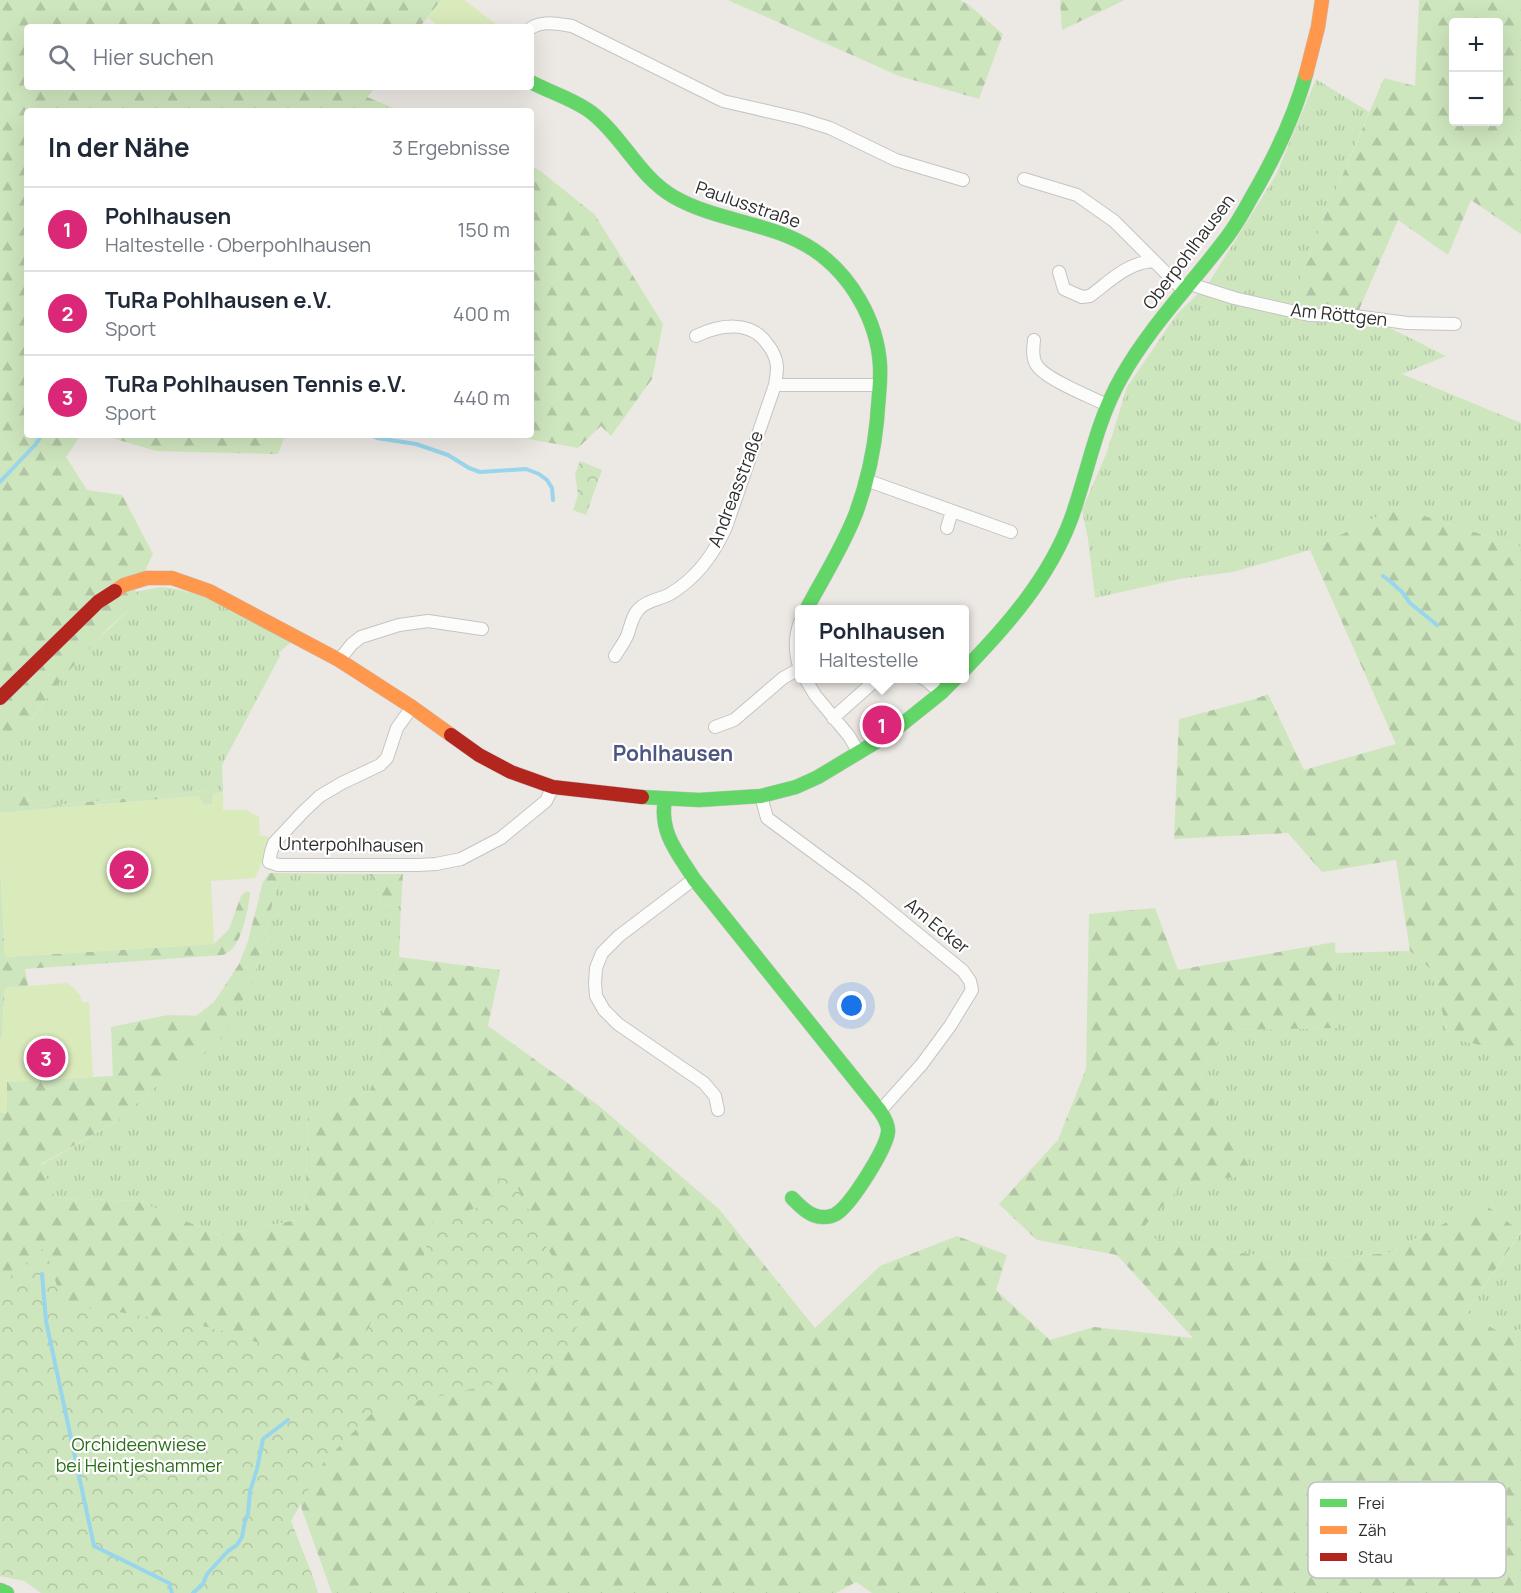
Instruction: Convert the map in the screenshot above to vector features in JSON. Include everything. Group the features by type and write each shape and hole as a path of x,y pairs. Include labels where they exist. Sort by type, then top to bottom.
{"street":[{"name":"Oberpohlhausen","path":"969,665 998,635 1053,557 1070,522 1107,405 1130,362 1228,235 1267,171 1299,94 1313,48 1322,0"},
{"path":"534,26 552,23 572,26 723,101 830,128 896,160 963,180"},
{"name":"Paulusstraße","path":"534,84 591,112 620,142 643,172 675,197 711,212 777,231 806,245 838,271 864,306 873,328 879,353 879,385 873,455 852,522 838,554 808,605"},
{"path":"1024,179 1077,195 1114,221 1153,261 1187,287"},
{"name":"Oberpohlhausen","path":"1059,272 1064,289 1082,297 1089,296 1129,266 1153,261"},
{"name":"Am Röttgen","path":"1187,287 1309,315 1355,316 1407,323 1455,324"},
{"path":"696,336 729,326 742,326 754,331 765,339 774,353 777,367 776,385 879,385"},
{"path":"1034,340 1033,352 1036,364 1046,375 1107,405"},
{"name":"Andreasstraße","path":"615,656 626,638 638,609 658,600 683,584 702,567 717,546 726,527 776,385"},
{"path":"866,480 1011,532"},
{"path":"946,528 952,511"},
{"path":"0,698 98,602 124,585 147,578 172,578 194,586 288,631 339,660 412,707 479,755 511,772 553,787 664,799 699,800 761,796 796,787 818,777 891,733 951,683"},
{"path":"339,660 352,644 361,638 399,625 428,621 482,628"},
{"path":"715,727 734,720 783,678 795,671"},
{"path":"808,683 833,718 849,735 859,753"},
{"path":"833,718 872,683"},
{"path":"929,683 941,693"},
{"name":"Unterpohlhausen","path":"412,707 397,728 387,758 380,765 320,796 278,838 273,846 269,862 278,865 418,865 461,859 501,838 546,801 553,787"},
{"name":"Am Ecker","path":"761,796 767,818 863,889 963,971 970,981 972,990 950,1026 922,1064 880,1111"},
{"path":"664,799 662,817 666,831 694,879 880,1111 885,1121 888,1131 882,1149 842,1209 834,1215 823,1217 802,1208 792,1197"},
{"path":"694,879 619,936 602,953 596,968 595,982 597,996 604,1010 618,1024 704,1083 715,1096 718,1110"},
{"path":"0,1590 7,1593"}],"green space":[{"path":"0,0 441,0 422,24 24,24 24,90 373,90 367,97 393,108 24,108 24,438 79,438 66,457 87,490 122,495 153,554 135,592 141,600 109,627 66,674 14,741 0,751"},
{"path":"441,0 464,0 496,24 436,24 428,18"},
{"path":"728,0 960,0 1003,34 979,99 899,76"},
{"path":"1060,0 1125,0 1062,30"},
{"path":"1419,0 1521,0 1521,234 1471,200 1448,255 1398,220 1358,312 1312,311 1290,305 1322,223 1384,78 1415,86"},
{"path":"1316,79 1369,112 1290,305 1358,312 1446,356 1402,374 1521,423 1521,547 1397,507 1310,550 1233,572 1179,579 1095,598 1082,510 1107,452 1127,387 1177,314 1208,284 1276,175"},
{"path":"534,167 595,215 663,324 652,379 611,436 601,426 578,448 523,438 534,438"},
{"path":"112,438 284,438 278,454 156,451"},
{"path":"580,461 602,470 586,515 573,510 578,495 575,474"},
{"path":"1397,507 1521,547 1521,1056 1449,1037 1431,969 1410,951 1396,860 1322,872 1288,833 1174,839 1179,719 1268,694 1304,770 1396,744 1310,550"},
{"path":"161,587 212,600 291,642 279,653 280,656 222,765 223,792 218,790 44,806 29,800 24,777 14,790 0,796 0,751 26,725 82,656 141,600 135,592"},
{"path":"24,777 29,800 44,806 218,790 223,792 213,794 212,804 204,805 198,796 0,813 0,796 14,789"},
{"path":"223,792 223,810 246,810 259,817 260,835 272,838 255,878 211,881 214,944 5,957 0,813 199,796 204,805 212,804 213,794"},
{"path":"0,862 5,957 214,944 229,929 241,896 248,891 250,893 244,923 236,945 223,955 25,969 28,986 5,988 2,1038 0,1038"},
{"path":"269,873 280,873 254,978 224,1036 206,1053 154,1088 117,1121 41,1164 55,1198 138,1201 221,1236 305,1218 308,1112 371,1091 385,1002 399,957 500,970 488,1026 598,1105 719,1209 815,1328 880,1266 957,1236 1007,1255 996,1290 1050,1340 1094,1327 1193,1338 1117,1255 1037,1240 999,1204 1058,1140 1086,1069 1089,914 1155,908 1178,970 1335,942 1338,1028 1224,1030 1200,1076 1253,1174 1182,1185 1138,1233 1156,1239 1293,1261 1388,1253 1483,1203 1521,1232 1466,1312 1504,1335 1521,1329 1521,1593 872,1593 856,1582 836,1593 332,1593 302,1510 293,1454 0,1519 0,1113 6,1113 6,1082 113,1076 111,1027 168,1015 196,1016 214,1002 239,964 248,941 263,882"},
{"path":"280,873 369,874 378,886 381,904 401,906 399,957 385,1002 371,1091 308,1112 305,1218 221,1236 138,1201 55,1198 41,1165 117,1121 154,1088 206,1053 254,978"},
{"path":"369,874 403,874 401,906 381,904 378,886"},
{"path":"1410,951 1431,969 1449,1037 1521,1056 1521,1232 1483,1203 1388,1253 1293,1261 1156,1239 1137,1233 1182,1185 1252,1174 1200,1076 1223,1030 1337,1028 1335,953"},
{"path":"67,983 77,991 82,1002 89,1002 93,1077 7,1082 7,1113 0,1113 0,1038 2,1037 5,988"},
{"name":"Orchideenwiese bei Heintjeshammer","path":"503,1166 514,1181 541,1238 577,1296 579,1310 577,1327 564,1354 550,1368 536,1375 375,1410 324,1462 291,1521 318,1593 41,1593 24,1581 0,1576 0,1285 45,1247 64,1309 95,1308 203,1326 230,1333 319,1366 359,1349 371,1322 418,1270 433,1221 477,1208 488,1202 495,1192"},
{"path":"1521,1233 1521,1329 1504,1335 1466,1312"}],"waterway":[{"path":"0,482 40,438"},
{"path":"377,438 416,444 448,455 480,472 526,469 547,480 552,488 553,500"},
{"path":"1383,576 1403,593 1410,603 1437,625"},
{"path":"42,1274 46,1321 94,1546 169,1583 172,1593"},
{"path":"193,1593 203,1584 207,1574 228,1551 237,1545 242,1537 248,1514 250,1491 263,1439 288,1420"}],"traffic: fast":[{"path":"969,665 1011,618 1051,561 1071,519 1112,395 1145,341 1240,218 1283,138 1306,74"},
{"path":"534,83 592,113 613,133 651,179 674,197 709,212 781,233 814,250 840,272 868,315 878,348 880,379 877,420 867,479 851,526 809,605"},
{"path":"642,797 699,800 761,796 796,787 818,777 891,733 951,683"},
{"path":"665,799 667,832 694,879 880,1111 887,1124 886,1140 875,1163 859,1189 836,1214 818,1217 806,1211 792,1198"},
{"path":"0,1590 7,1593"}],"traffic: slow":[{"path":"1306,74 1322,0"},
{"path":"115,591 124,585 147,578 172,578 209,591 339,660 451,735"}],"traffic: jam":[{"path":"0,698 98,602 115,591"},
{"path":"451,735 479,755 511,772 553,787 642,797"}],"place":[{"name":"Pohlhausen","path":"882,725"},
{"name":"TuRa Pohlhausen e.V.","path":"129,870"},
{"name":"TuRa Pohlhausen Tennis e.V.","path":"46,1058"}],"district":[{"name":"Pohlhausen","path":"673,754"}]}
